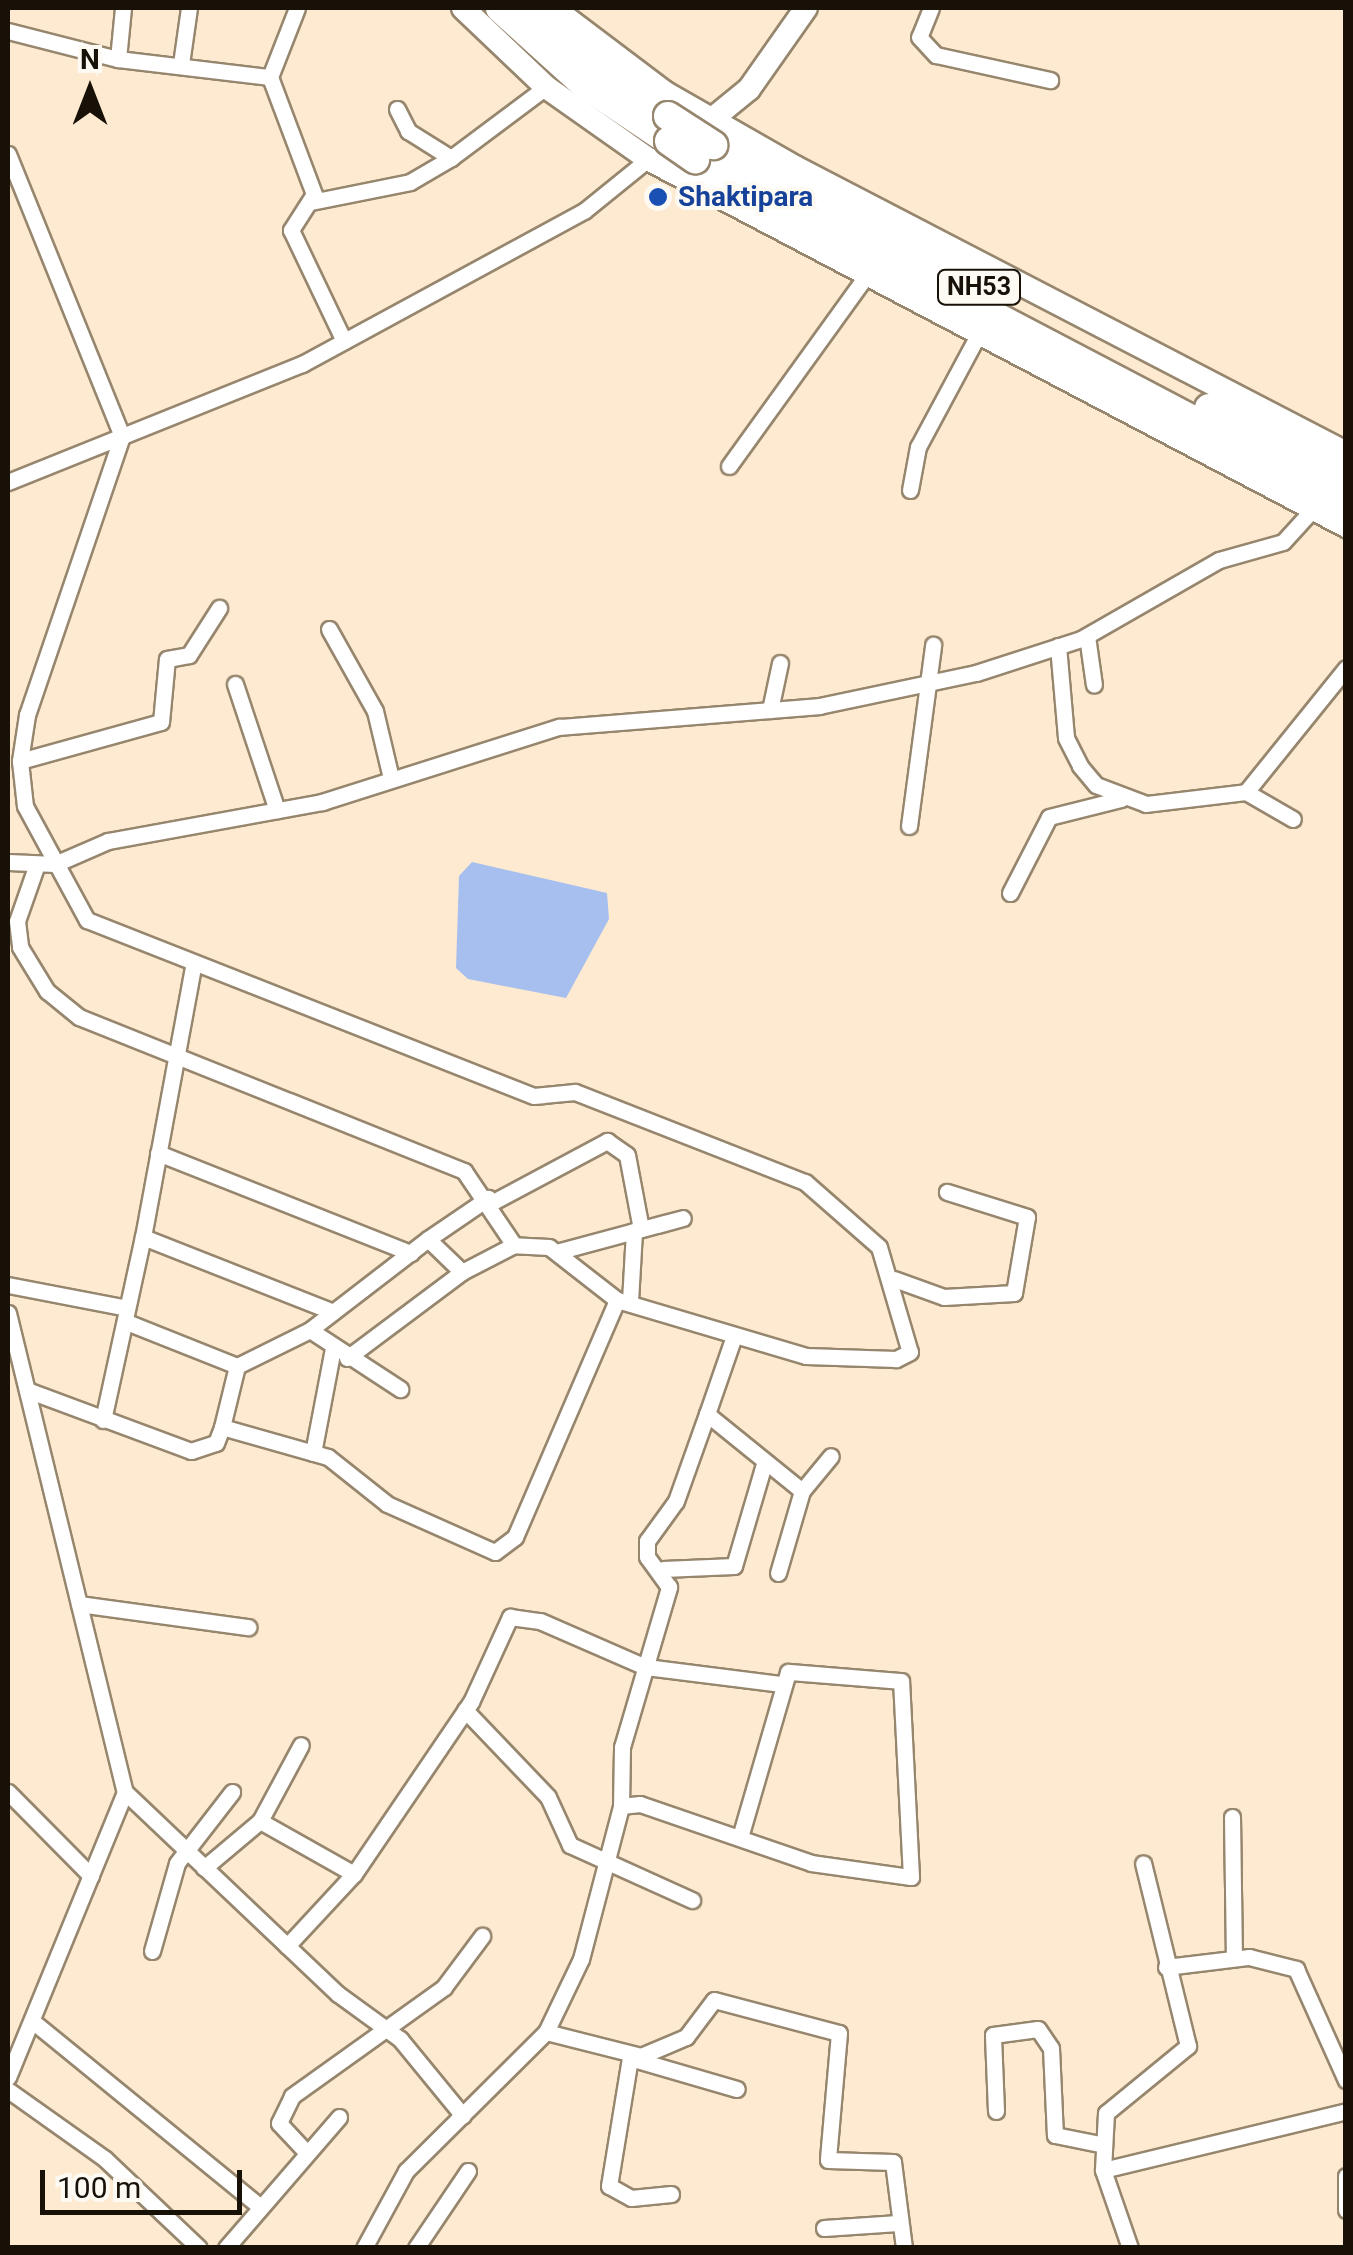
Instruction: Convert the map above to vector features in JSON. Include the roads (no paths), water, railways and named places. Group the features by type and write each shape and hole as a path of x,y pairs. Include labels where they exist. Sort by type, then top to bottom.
{"highway":[{"name":"NH53","path":"500,8 584,84 695,159 1180,403 1346,478"},
{"name":"NH53","path":"526,8 597,68 742,162 1180,403 1346,500"}],"main road":[{"path":"463,8 546,87 648,158 1346,526"},
{"path":"711,120 749,89 806,8"},
{"path":"559,10 711,120 1346,453"}],"street":[{"path":"118,59 123,8"},
{"path":"181,64 189,8"},
{"path":"296,8 270,77 310,202"},
{"path":"931,8 919,36 936,55 1050,80"},
{"path":"8,31 118,59 270,77"},
{"path":"344,341 291,230 310,202 410,182 451,158 546,87"},
{"path":"397,108 408,131 451,158"},
{"path":"8,482 344,341 584,210 648,158 711,120"},
{"path":"8,154 122,436 27,715 20,760 25,806 91,925 193,967 556,1097 575,1092 805,1182 850,1214 894,1279 900,1359 806,1356 732,1339 623,1301 560,1252"},
{"path":"728,466 866,276"},
{"path":"910,490 918,447 978,335"},
{"path":"8,862 55,864 108,841 276,810 559,727 770,710 926,683 1087,636 1219,560 1282,542 1313,509"},
{"path":"20,760 161,722 166,659 188,655 219,608"},
{"path":"329,629 375,710 391,778"},
{"path":"1087,636 1094,685"},
{"path":"908,826 934,645"},
{"path":"1058,646 1066,738 1096,785 1121,799"},
{"path":"770,710 780,664"},
{"path":"1010,893 1050,817 1121,799 1208,802 1246,792 1346,668"},
{"path":"235,684 276,810"},
{"path":"1246,792 1293,819"},
{"path":"36,864 17,921 39,979 79,1017 176,1058 420,1149 464,1172 490,1201 514,1245"},
{"path":"103,1420 128,1315 193,967"},
{"path":"26,1390 191,1451 216,1443 237,1366 310,1330 428,1239 490,1201 608,1141 628,1156 637,1230 623,1301 558,1448 503,1548 475,1550 313,1453 222,1427"},
{"path":"158,1153 411,1253"},
{"path":"894,1279 944,1297 1014,1293 1026,1214 947,1192"},
{"path":"313,1453 340,1353 462,1272 514,1245 560,1252 683,1218"},
{"path":"143,1237 333,1312"},
{"path":"428,1239 462,1272"},
{"path":"8,1284 128,1315 237,1366"},
{"path":"8,1313 125,1792 287,1946 387,2030 463,2116"},
{"path":"310,1330 400,1390"},
{"path":"732,1339 676,1501 647,1542 647,1557 664,1569 734,1566 764,1464"},
{"path":"708,1414 764,1464 802,1491"},
{"path":"778,1573 802,1491 831,1456"},
{"path":"364,2248 406,2171 546,2032 581,1959 603,1857 622,1806 616,1772 669,1586 664,1569"},
{"path":"79,1604 248,1628"},
{"path":"287,1946 354,1874 465,1710 516,1615 646,1668 780,1684 812,1668 906,1686 915,1872 898,1880 851,1872 622,1806"},
{"path":"740,1837 780,1684"},
{"path":"465,1710 548,1798 570,1846 603,1857 692,1900"},
{"path":"204,1868 260,1821 301,1745"},
{"path":"8,1792 91,1876"},
{"path":"8,2076 36,2024 125,1792"},
{"path":"152,1951 184,1852 232,1792"},
{"path":"1232,1818 1234,1957"},
{"path":"260,1821 354,1874"},
{"path":"1130,2248 1103,2170 1107,2109 1188,2051 1143,1863"},
{"path":"308,2153 279,2122 286,2104 444,1987 482,1936"},
{"path":"1166,1967 1234,1957 1296,1969 1346,2080"},
{"path":"630,2058 686,2036 714,2000 840,2033 828,2160 893,2162 904,2248"},
{"path":"36,2024 260,2208"},
{"path":"996,2111 994,2036 1038,2029 1051,2048 1055,2134 1104,2145"},
{"path":"546,2032 737,2090"},
{"path":"630,2058 609,2186 632,2198 671,2194"},
{"path":"8,2090 142,2190 199,2248"},
{"path":"1103,2170 1346,2111"},
{"path":"226,2248 339,2117"},
{"path":"416,2248 468,2171"},
{"path":"1346,2176 1346,2210"},
{"path":"824,2228 898,2223"}],"water":[{"path":"472,862 607,893 609,919 566,998 468,979 456,968 459,876"}],"place":[{"name":"Shaktipara","path":"658,197"}]}
